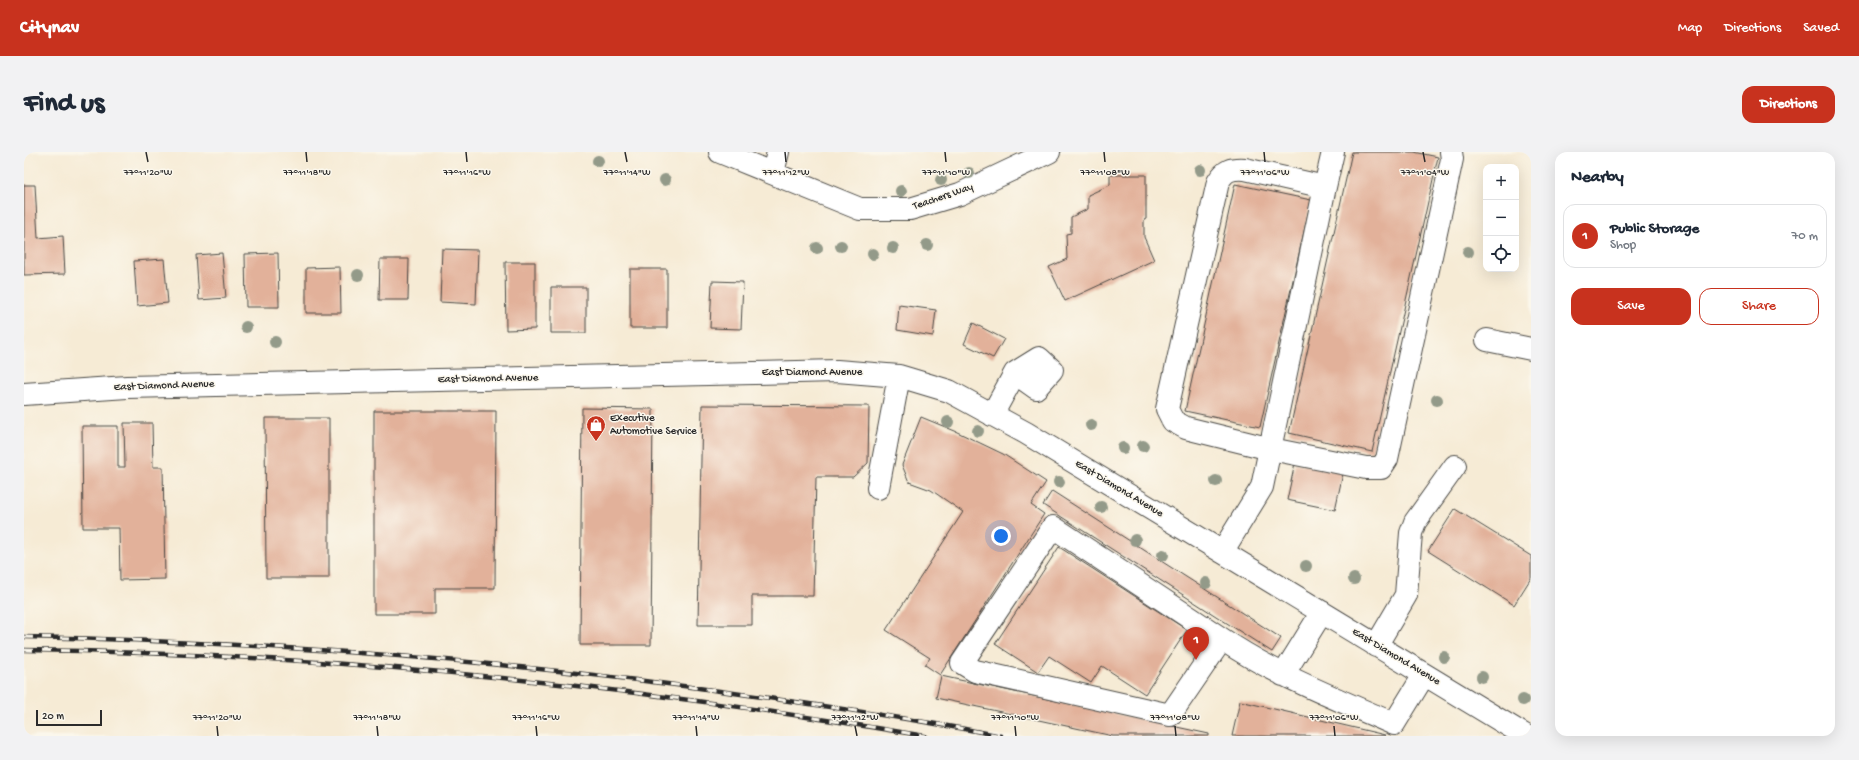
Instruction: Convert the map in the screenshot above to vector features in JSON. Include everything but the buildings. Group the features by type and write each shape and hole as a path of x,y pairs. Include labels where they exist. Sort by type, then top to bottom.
{"street":[{"name":"Teachers Way","path":"726,153 775,162 860,209 910,209 960,194 1049,152"},
{"path":"1222,552 1262,487 1333,152"},
{"path":"1325,187 1245,169 1232,168 1223,173 1218,182 1167,409 1173,422 1186,428 1271,449 1366,468 1381,468 1387,459 1452,159 1451,152"},
{"path":"1487,340 1531,349"},
{"name":"East Diamond Avenue","path":"24,394 127,386 784,372 837,371 899,376 949,391 1026,433 1526,736"},
{"path":"992,415 1015,373"},
{"path":"878,488 899,376"},
{"path":"1376,646 1406,595 1411,532 1415,522 1455,466"},
{"path":"1222,639 1170,715 975,671 962,663 1053,527 1222,639 1283,676 1394,724 1424,675"},
{"path":"1283,676 1322,612"}],"railway":[{"path":"24,637 111,639 256,646 510,666 699,688 912,720 1001,736"},
{"path":"24,650 250,658 476,675 589,687 701,702 925,736"}],"place":[{"name":"Executive Automotive Service","path":"596,442"},
{"name":"Public Storage","path":"1196,660"}]}
